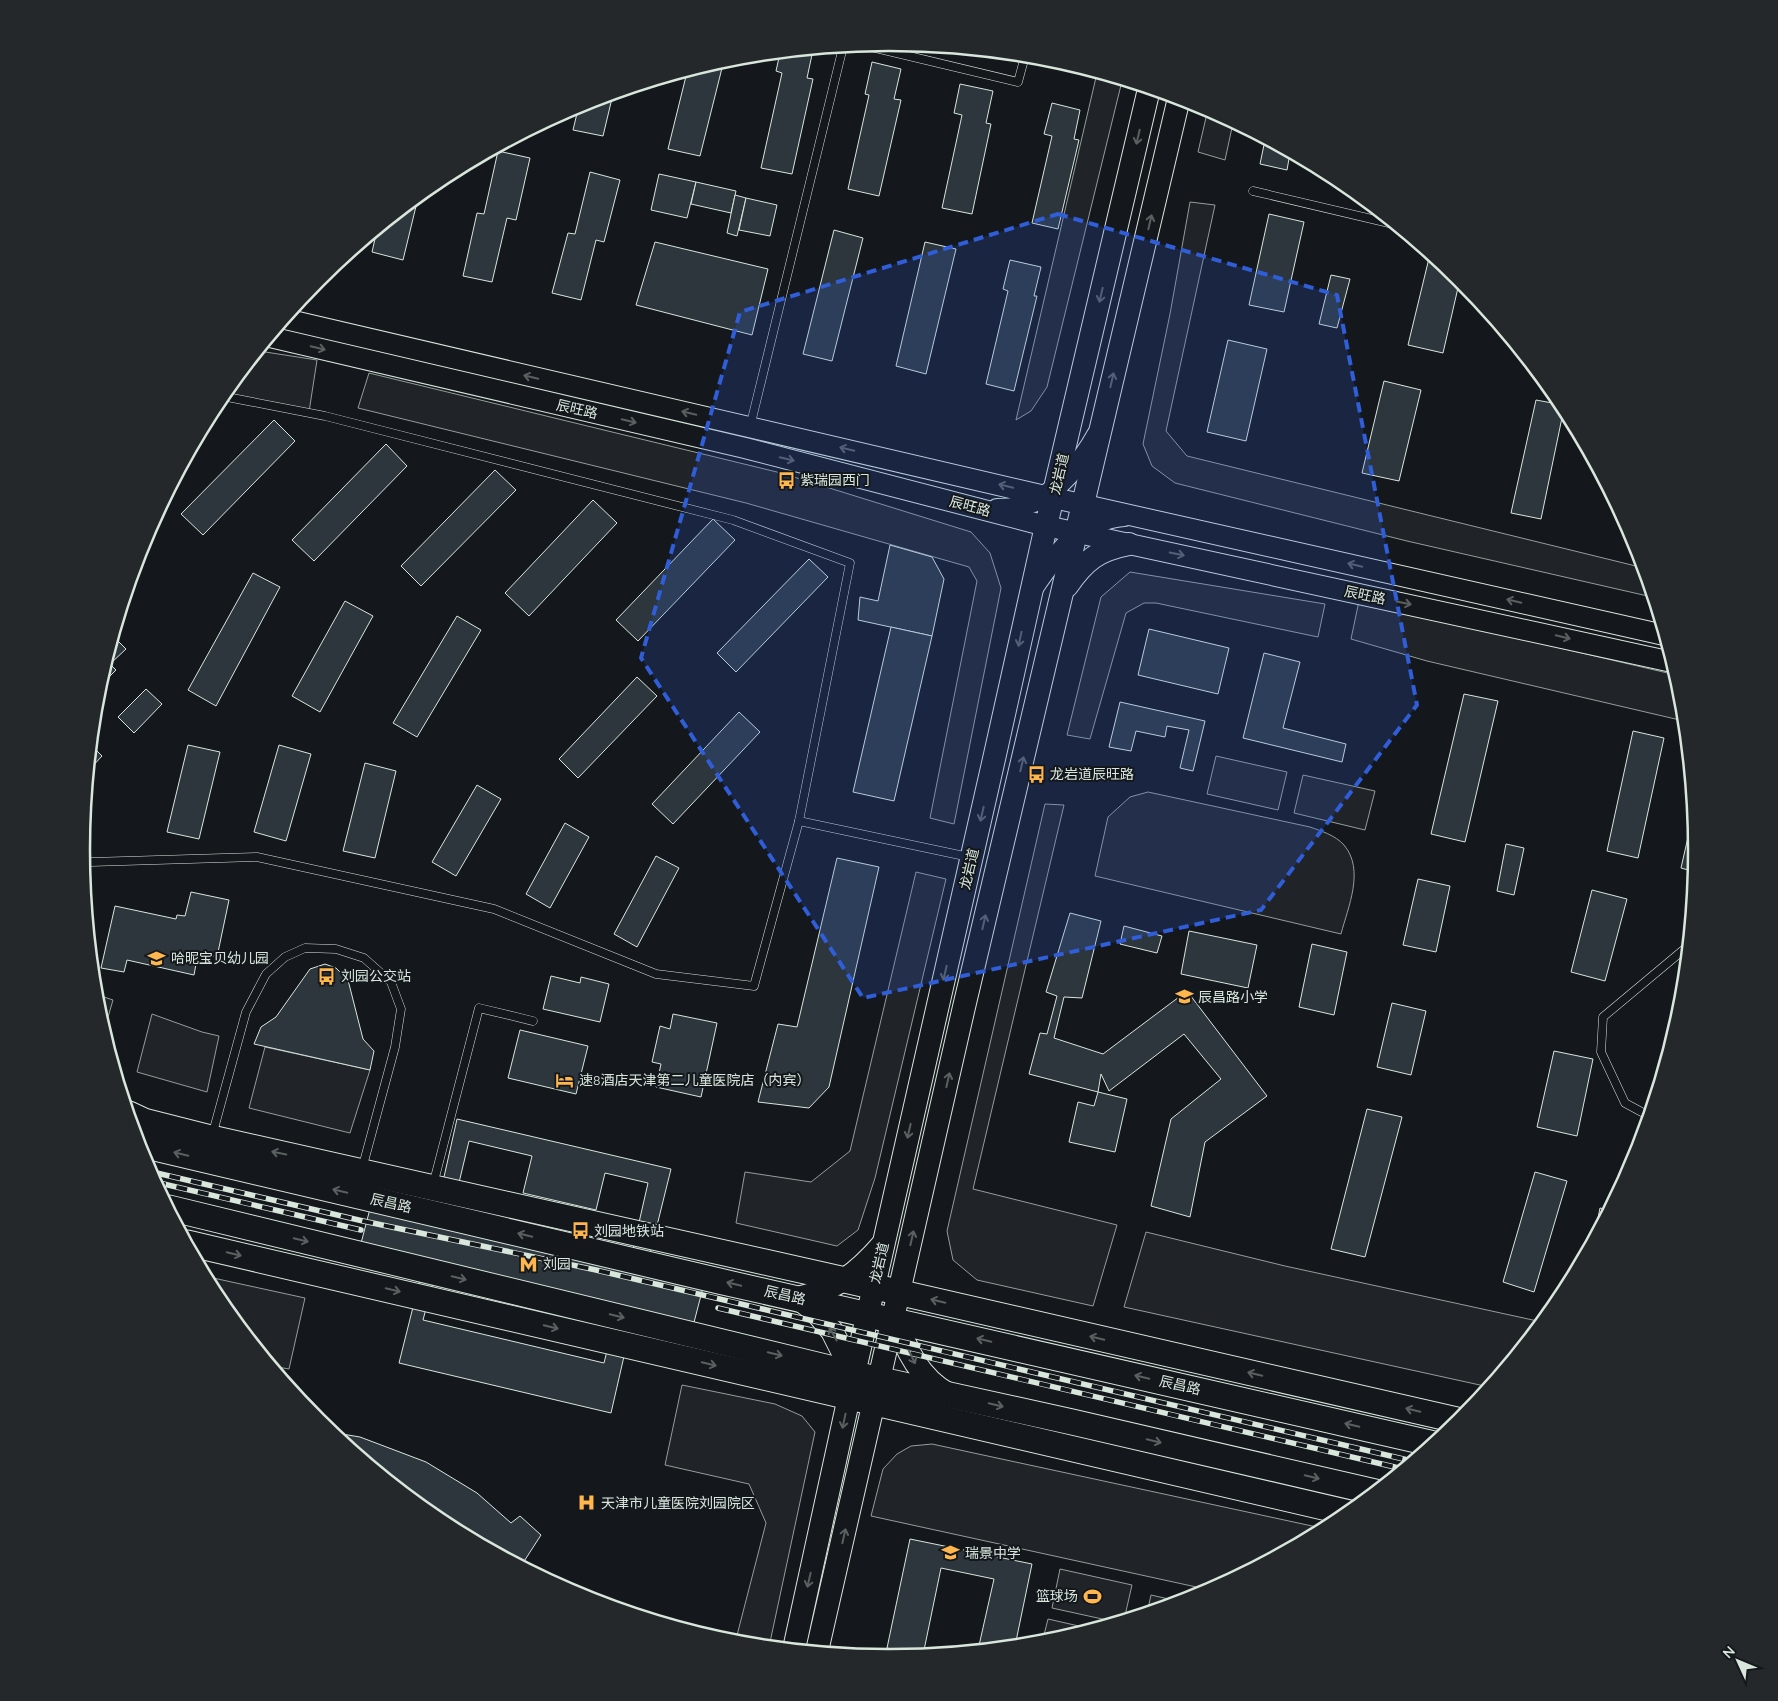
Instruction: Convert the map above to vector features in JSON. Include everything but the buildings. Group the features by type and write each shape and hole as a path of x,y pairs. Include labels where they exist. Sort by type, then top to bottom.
{"main road":[{"name":"龙岩道","path":"883,1244 1046,526 1051,493 1148,95"},
{"name":"龙岩道","path":"795,1644 864,1390 891,1304 962,1017 1177,105"},
{"path":"1062,594 1077,572 1095,555 1110,547 1129,544"},
{"path":"136,1118 211,1138 361,1170 845,1280 891,1304 1451,1419"},
{"name":"辰昌路","path":"147,1146 869,1314 891,1304 1426,1442"},
{"path":"361,1170 404,1206"},
{"path":"175,1210 864,1390 1339,1511"},
{"path":"883,1244 883,1261 891,1304 915,1364 935,1387 948,1394"},
{"path":"798,1298 820,1293 845,1280 857,1272 883,1244"},
{"path":"194,1245 864,1390 948,1394 1368,1490"},
{"path":"798,1298 817,1313 832,1331 864,1390 869,1428 818,1646"},
{"name":"龙岩道","path":"864,1390 869,1314"}],"street":[{"name":"辰旺路","path":"291,321 747,437 982,510 1077,534 1665,660"},
{"name":"辰旺路","path":"276,338 747,437 1051,493 1083,504 1658,634"},
{"path":"982,510 1010,509 1029,504 1051,493 1084,456 1101,428"},
{"path":"1031,591 1052,562 1077,534 1094,523 1116,516 1131,515"}],"lane":[{"path":"888,51 1018,82 1023,63"},
{"path":"747,437 842,53"},
{"path":"1253,191 1382,222"},
{"path":"90,862 256,856 494,909 656,974 754,986 799,821 850,563 733,520 325,416 230,398"},
{"path":"799,821 971,857"},
{"path":"211,1138 246,1012 266,974 285,957 305,948 336,948 364,958 391,982 401,1009 395,1047 361,1170"},
{"path":"1644,1113 1625,1103 1601,1052 1603,1017 1681,952"},
{"path":"432,1187 479,1008 533,1021"}],"highlighted area":[{"path":"1058,214 1337,295 1417,705 1261,910 863,998 641,658 740,312"}],"shaded area":[{"path":"1096,78 1121,86 1047,387 1031,411 1016,420"},
{"path":"1206,117 1232,129 1225,160 1198,152"},
{"path":"1190,202 1215,205 1166,431 1187,456 1635,566 1647,596 1407,541 1175,483 1152,466 1143,444 1170,314"},
{"path":"265,352 317,360 309,412 230,398"},
{"path":"369,373 781,473 971,532 990,553 1001,588 954,824 930,818 977,581 969,567 746,503 358,408"},
{"path":"1130,572 1325,604 1318,637 1156,603 1144,603 1126,613 1090,739 1067,735 1101,597"},
{"path":"1359,601 1668,673 1677,719 1427,661 1351,639"},
{"path":"1216,756 1287,772 1278,810 1207,794"},
{"path":"1303,775 1375,791 1365,830 1294,813"},
{"path":"1148,792 1310,827 1336,839 1344,845 1350,855 1354,877 1351,901 1341,934 1095,876 1108,817 1130,797"},
{"path":"1045,804 1064,805 973,1189 1117,1225 1093,1306 977,1280 953,1260 947,1231"},
{"path":"916,872 946,879 875,1178 858,1230 837,1246 736,1223 745,1172 811,1182 850,1151"},
{"path":"104,997 113,1000 108,1018"},
{"path":"152,1014 202,1032 219,1036 207,1092 137,1072"},
{"path":"265,1047 370,1070 350,1133 249,1108"},
{"path":"1146,1232 1285,1266 1535,1321 1482,1385 1124,1307"},
{"path":"214,1278 305,1298 289,1369 280,1367 255,1337"},
{"path":"682,1385 775,1404 802,1416 815,1432 770,1640 737,1635 766,1523 749,1484 665,1465"},
{"path":"932,1444 1315,1527 1289,1543 1198,1587 871,1516 883,1469 897,1454 911,1446"},
{"name":"篮球场","path":"1060,1569 1132,1585 1125,1614 1106,1620 1052,1608"},
{"path":"1151,1595 1168,1599 1149,1606"},
{"path":"1048,1619 1080,1626 1045,1634"}],"railway":[{"path":"159,1173 363,1221 596,1270 1406,1460"},
{"path":"163,1184 361,1230"},
{"path":"718,1308 1397,1467"}],"place":[{"name":"紫瑞园西门","path":"786,480"},
{"name":"龙岩道辰旺路","path":"1036,774"},
{"name":"哈昵宝贝幼儿园","path":"157,958"},
{"name":"刘园公交站","path":"327,976"},
{"name":"辰昌路小学","path":"1184,997"},
{"name":"速8酒店天津第二儿童医院店（内宾）","path":"565,1080"},
{"name":"刘园地铁站","path":"580,1231"},
{"name":"刘园","path":"529,1264"},
{"name":"天津市儿童医院刘园院区","path":"587,1503"},
{"name":"瑞景中学","path":"951,1553"},
{"name":"篮球场","path":"1092,1596"}]}
